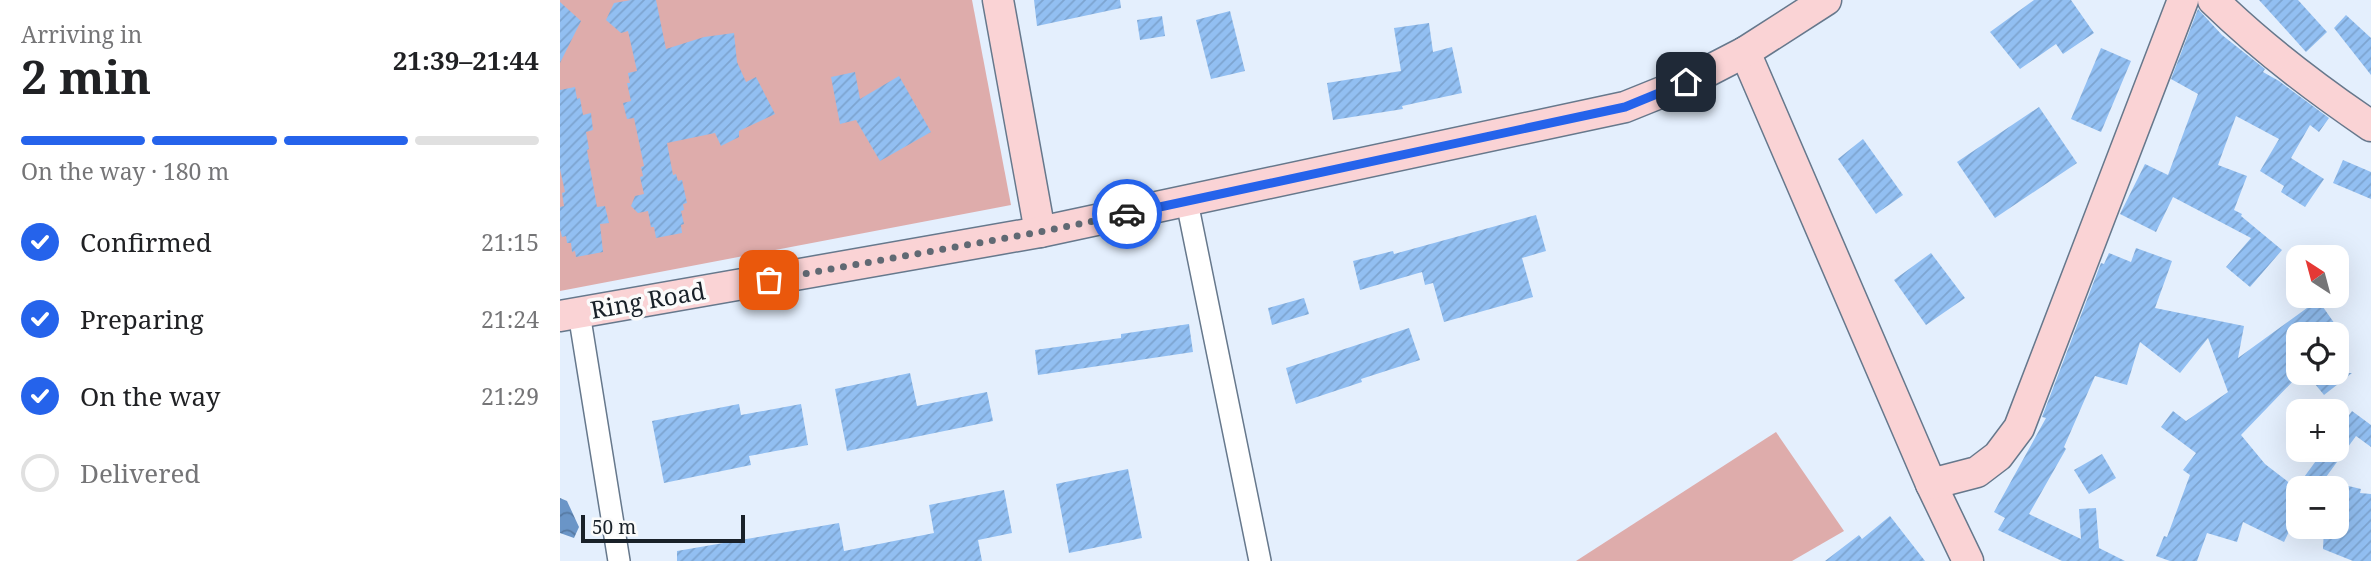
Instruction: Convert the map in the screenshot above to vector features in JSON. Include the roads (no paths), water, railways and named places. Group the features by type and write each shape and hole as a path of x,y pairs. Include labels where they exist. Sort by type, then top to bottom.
{"street":[{"path":"998,0 1040,232"},
{"name":"Ring Road","path":"570,315 1040,232 1625,107 1686,82 1745,52 1825,0"},
{"path":"1931,484 1977,472 1998,456 2019,428 2183,0"},
{"path":"2213,0 2251,37 2371,126"},
{"path":"1745,52 1931,484 1971,559"},
{"path":"1187,202 1260,561"},
{"path":"570,315 619,561"}],"water":[{"path":"560,498 567,501 579,527 574,538 560,533"}]}
